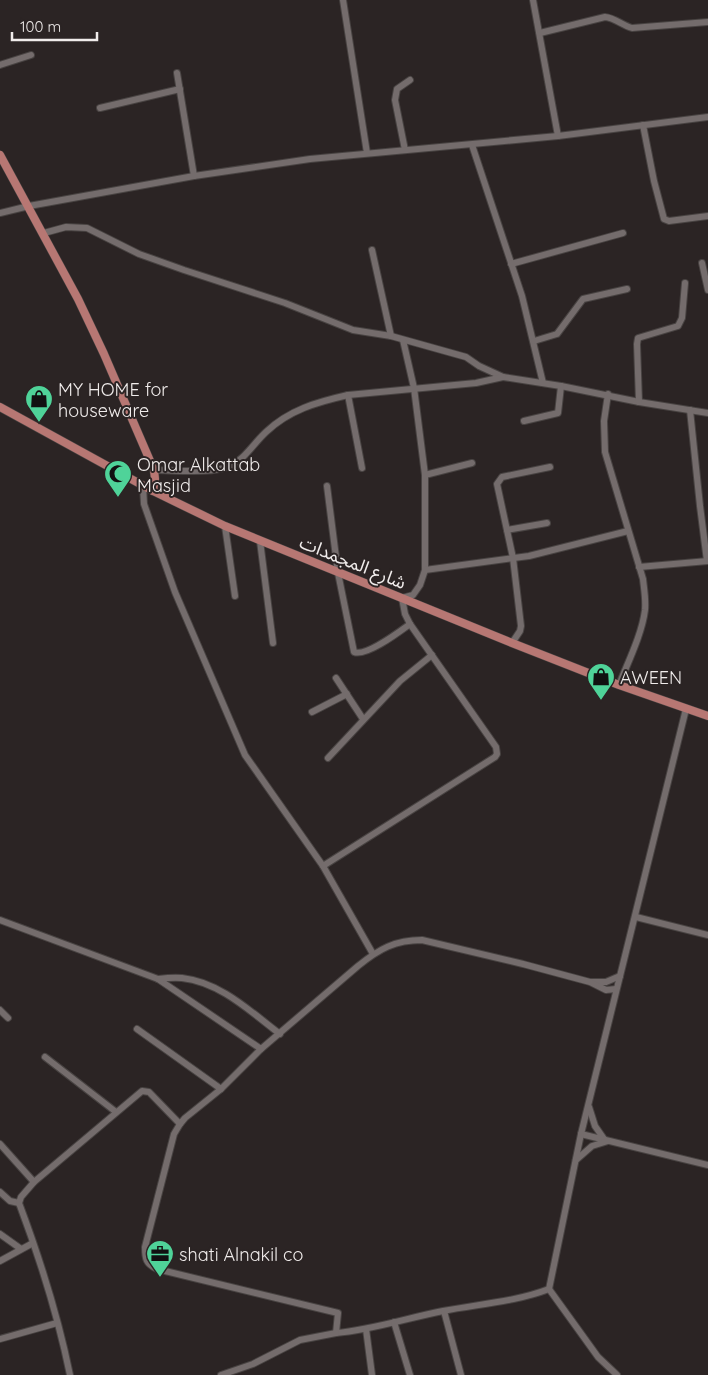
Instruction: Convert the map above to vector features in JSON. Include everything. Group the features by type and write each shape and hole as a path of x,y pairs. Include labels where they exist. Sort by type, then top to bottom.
{"main road":[{"path":"0,155 44,233 100,346 154,470 156,479 153,491"},
{"name":"شارع المجمدات","path":"0,407 143,486 225,526 512,643 619,685 708,716"}],"street":[{"path":"343,0 367,153"},
{"path":"533,0 558,136"},
{"path":"540,33 605,17 614,18 625,26 632,28 708,22"},
{"path":"0,65 30,55"},
{"path":"177,73 194,176"},
{"path":"405,150 395,100 397,89 410,80"},
{"path":"100,108 180,89"},
{"path":"0,213 194,176 310,159 558,136 708,117"},
{"path":"643,125 664,219 669,221 708,216"},
{"path":"472,145 522,296 543,383"},
{"path":"44,233 66,227 87,228 139,254 285,303 353,330 391,336 466,357 479,366 503,377 608,394 639,402 708,412"},
{"path":"511,264 623,232"},
{"path":"372,250 391,336"},
{"path":"702,263 708,290"},
{"path":"639,402 636,344 638,338 678,326 682,318 685,283"},
{"path":"534,342 557,334 583,299 628,289"},
{"path":"324,866 497,754 496,746 410,624 405,614 402,598 413,595 420,585 425,570 425,475 414,388 403,340"},
{"path":"154,470 217,470 230,467 278,421 306,406 348,395 476,383 503,377"},
{"path":"524,421 558,413 561,386"},
{"path":"608,394 604,421 605,452 645,593 645,611 619,685"},
{"path":"348,395 362,468"},
{"path":"639,567 708,561 690,410"},
{"path":"425,475 472,463"},
{"path":"512,643 521,626 513,558 497,484 502,477 550,468"},
{"path":"143,486 144,504 175,592 245,755 324,866 373,954"},
{"path":"326,486 338,572 354,652 360,653 378,645 410,624"},
{"path":"507,530 547,523"},
{"path":"225,526 235,596"},
{"path":"425,570 529,556 628,531"},
{"path":"260,541 273,642"},
{"path":"328,758 400,681 432,655"},
{"path":"336,678 363,719"},
{"path":"312,712 347,694"},
{"path":"617,1375 598,1357 549,1289 588,1104 636,917 686,709"},
{"path":"636,917 708,935"},
{"path":"0,920 158,979 262,1049"},
{"path":"336,1333 338,1313 157,1270 149,1265 145,1258 146,1247 174,1134 180,1124 221,1089 262,1049 373,954 393,943 422,940 590,982 606,990 616,989"},
{"path":"590,982 606,982 620,976"},
{"path":"158,979 182,978 209,985 237,1001 280,1034"},
{"path":"0,1010 8,1018"},
{"path":"137,1030 221,1089"},
{"path":"45,1057 116,1112"},
{"path":"70,1375 48,1284 19,1203 21,1197 34,1182 138,1094 146,1091 150,1092 180,1124"},
{"path":"588,1104 595,1126 606,1140"},
{"path":"581,1134 708,1165"},
{"path":"575,1160 592,1146 606,1140"},
{"path":"0,1144 34,1182"},
{"path":"0,1192 10,1201 19,1203"},
{"path":"0,1234 22,1249"},
{"path":"0,1261 33,1243"},
{"path":"221,1375 253,1364 300,1340 366,1329 444,1311 527,1297 549,1289"},
{"path":"444,1311 459,1375"},
{"path":"394,1322 410,1375"},
{"path":"0,1340 58,1323"},
{"path":"366,1329 372,1375"}],"place":[{"name":"MY HOME for houseware","path":"39,423"},
{"name":"Omar Alkattab Masjid","path":"118,498"},
{"name":"AWEEN","path":"601,701"},
{"name":"shati Alnakil co","path":"160,1278"}]}
